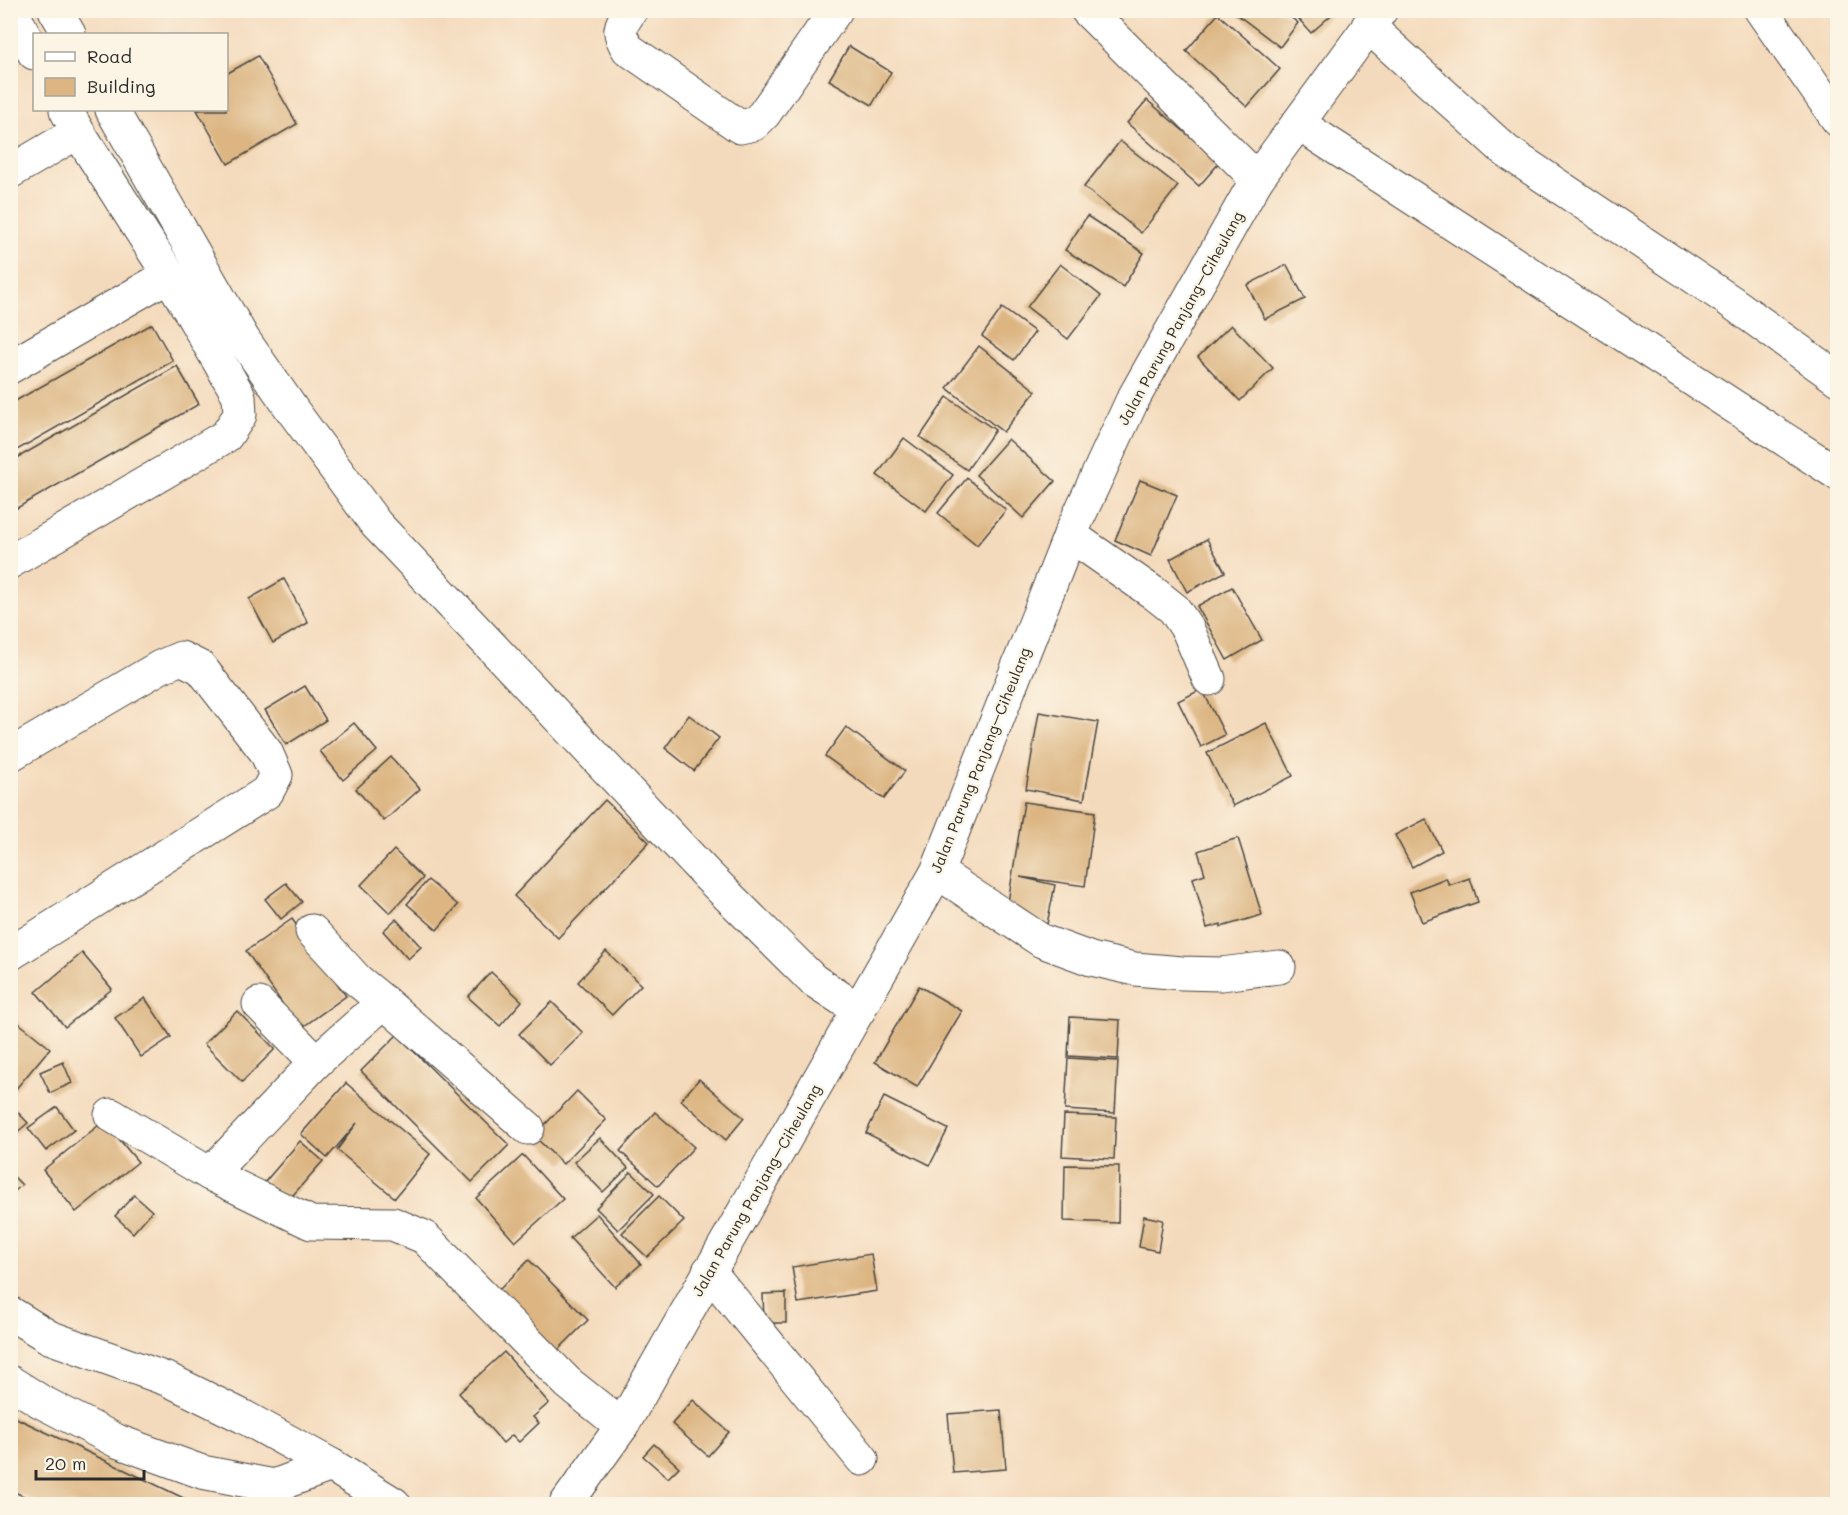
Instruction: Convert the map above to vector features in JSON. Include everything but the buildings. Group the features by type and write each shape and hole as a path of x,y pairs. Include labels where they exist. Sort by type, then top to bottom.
{"street":[{"path":"11,10 33,51"},
{"path":"55,10 68,33"},
{"path":"631,10 621,24 621,38 628,50 740,127 754,124 764,114 836,10"},
{"path":"1087,10 1257,179"},
{"path":"1761,10 1838,120"},
{"path":"1375,18 1506,151 1730,301 1838,379"},
{"name":"Jalan Parung Panjang–Ciheulang","path":"566,1504 622,1426 937,872 1070,535 1132,401 1257,179 1375,18"},
{"path":"113,111 243,339 292,411 376,524 707,875 813,981 859,1010"},
{"path":"10,172 72,121 169,275 239,396 240,415 226,436 10,562"},
{"path":"1299,124 1838,474"},
{"path":"10,367 169,275"},
{"path":"1070,535 1174,609 1188,630 1209,679"},
{"path":"10,755 160,667 181,658 201,668 266,752 276,775 267,792 10,954"},
{"path":"937,872 1042,941 1091,959 1135,969 1182,973 1221,974 1279,967"},
{"path":"312,931 357,980 528,1128"},
{"path":"210,1174 316,1062 384,1002"},
{"path":"259,1004 316,1062"},
{"path":"111,1115 210,1174 311,1223 393,1224 424,1237 568,1383 622,1426"},
{"path":"709,1271 862,1459"},
{"path":"10,1313 48,1337 169,1380 244,1417 331,1465 394,1504"},
{"path":"10,1382 40,1401 117,1441 202,1472 274,1486 331,1465"}]}
